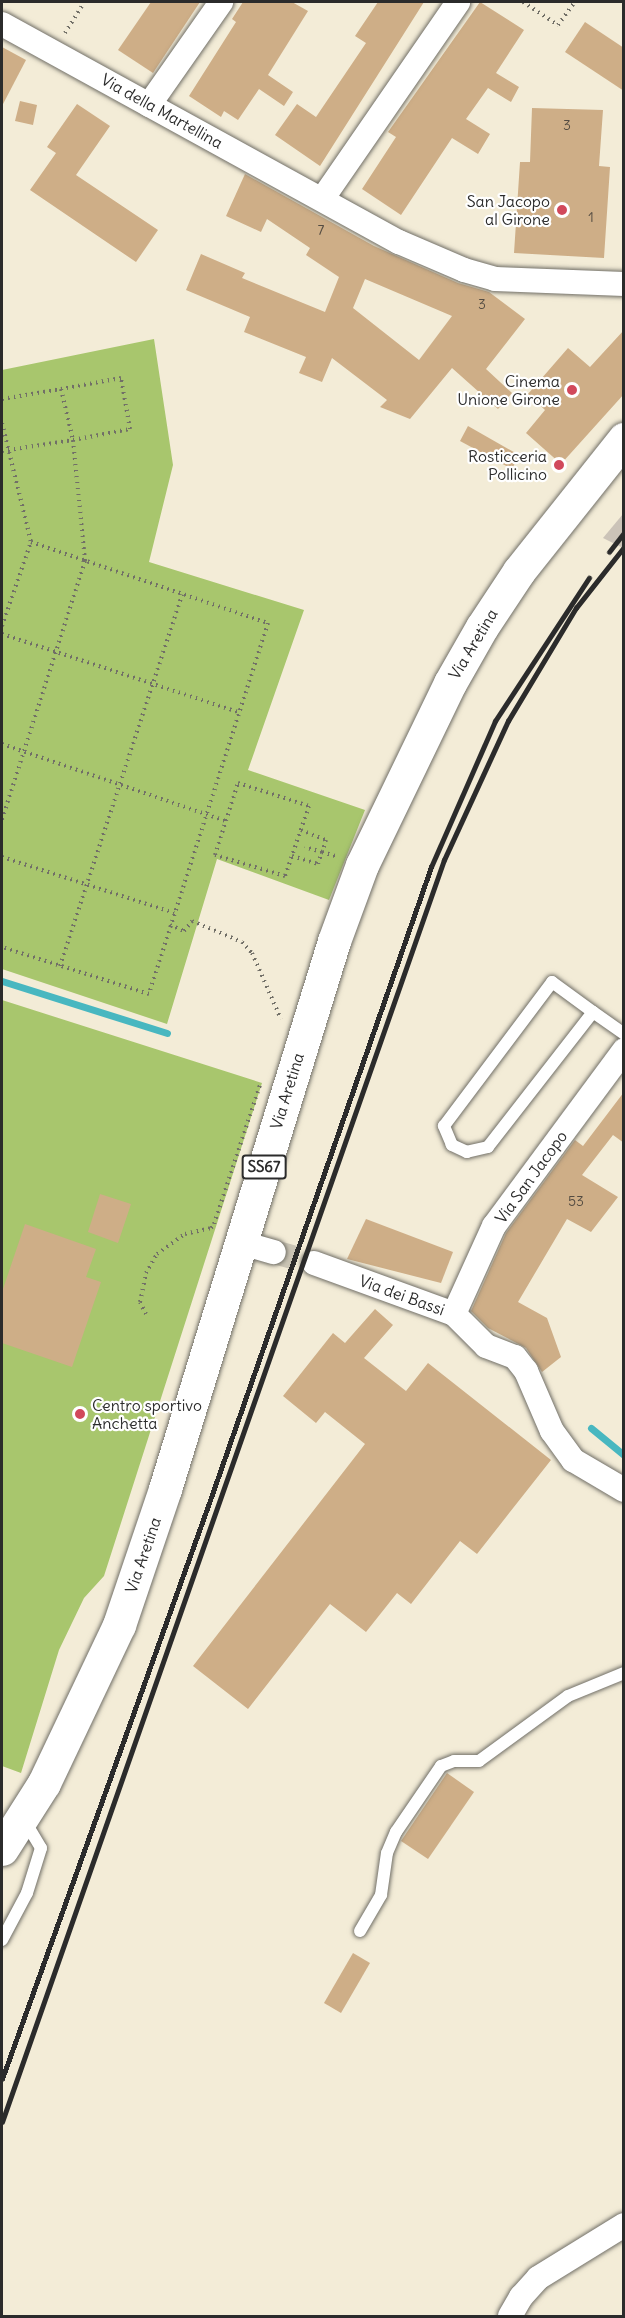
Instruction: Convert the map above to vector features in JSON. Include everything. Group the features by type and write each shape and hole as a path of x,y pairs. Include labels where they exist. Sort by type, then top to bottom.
{"main road":[{"name":"Via Aretina","path":"2,1849 23,1818 79,1715 119,1625 242,1243 334,941 362,864 388,808 482,627 519,571 624,439"}],"street":[{"path":"149,105 220,2"},
{"path":"323,198 458,2"},
{"name":"Via della Martellina","path":"2,24 323,198 399,242 480,276 624,284"},
{"name":"Via San Jacopo","path":"454,1314 494,1226 624,1050"},
{"path":"242,1243 274,1251"},
{"name":"Via dei Bassi","path":"314,1263 454,1314 486,1346 515,1357 526,1371 552,1431 573,1460 624,1490"},
{"path":"510,2316 521,2297 538,2278 624,2225"}],"lane":[{"path":"593,1012 488,1147 466,1152 452,1145 444,1126 552,982 624,1034"},
{"path":"360,1931 381,1895 387,1853 396,1832 441,1766 453,1761 479,1761 568,1696 624,1673"},
{"path":"2,1940 27,1893 41,1848 35,1832 23,1818"}],"path":[{"path":"53,51 84,2"},
{"path":"523,2 558,25 575,2"},
{"path":"2,399 121,378 130,429 2,451"},
{"path":"2,820 86,561 73,440 61,389"},
{"path":"2,423 31,542 2,626"},
{"path":"2,948 149,994 268,623 31,542"},
{"path":"60,966 182,594"},
{"path":"2,634 238,712"},
{"path":"2,744 226,821"},
{"path":"238,783 309,806 285,876 215,855 226,821 238,783"},
{"path":"301,830 326,840 322,852 305,847"},
{"path":"292,856 315,863"},
{"path":"2,857 174,912"},
{"path":"170,925 184,931 192,921 242,942 252,953 284,1025"},
{"path":"146,1314 140,1302 146,1273 157,1254 185,1234 211,1228 214,1224 262,1082"}],"shaded area":[{"path":"623,514 623,548 603,538"}],"green space":[{"path":"154,339 173,465 149,562 304,610 248,770 365,810 329,900 217,859 167,1024 2,969 2,370"},
{"name":"Centro sportivo Anchetta","path":"2,1000 262,1083 104,1576 84,1598 59,1650 21,1773 2,1766"}],"building":[{"path":"151,2 200,2 153,73 118,50"},
{"path":"243,2 292,2 308,11 268,75 293,92 284,106 259,89 238,120 224,111 221,117 189,96 236,22 232,19"},
{"path":"378,2 424,2 320,166 275,135 297,104 316,117 366,43 355,36"},
{"path":"480,2 524,30 496,73 519,87 511,102 488,88 466,119 490,134 478,154 452,138 401,215 362,189 396,137 388,132"},
{"path":"585,22 624,48 624,91 565,52"},
{"path":"2,47 26,60 2,106"},
{"path":"20,101 37,105 33,125 15,121"},
{"path":"77,104 110,126 76,175 158,230 136,262 30,190 56,153 47,147"},
{"name":"San Jacopo al Girone","path":"532,108 603,110 599,166 610,167 604,258 514,253 520,162 530,162"},
{"path":"245,174 374,246 458,283 489,292 525,319 486,369 512,393 498,409 452,368 410,419 380,407 387,400 332,358 322,382 299,373 306,357 244,332 250,317 186,290 201,254 245,273 242,278 325,312 339,277 306,255 310,248 267,219 261,232 226,216","holes":["365,279 452,316 419,360 353,308"]},
{"path":"624,330 624,394 561,464 526,433 545,410 528,394 568,348 590,367"},
{"path":"468,426 519,455 512,469 460,441"},
{"path":"624,1092 624,1143 613,1135 582,1175 618,1197 591,1232 567,1219 518,1302 547,1318 561,1357 542,1372 526,1348 488,1328 471,1311 506,1233 575,1140 583,1146"},
{"path":"100,1194 131,1204 118,1243 88,1232"},
{"path":"366,1219 453,1252 441,1283 347,1259"},
{"path":"25,1224 96,1249 86,1277 101,1282 72,1367 2,1343 2,1292"},
{"path":"375,1309 393,1325 364,1358 406,1391 428,1363 551,1460 477,1554 460,1541 411,1604 397,1593 366,1632 330,1604 248,1709 193,1666 365,1444 325,1412 316,1423 283,1396 333,1333 345,1343"},
{"path":"447,1773 474,1792 428,1859 401,1841"},
{"path":"353,1953 370,1963 341,2013 324,2003"}],"waterway":[{"path":"2,981 167,1033"},
{"path":"591,1428 624,1455"}],"tunnel":[{"path":"274,1252 314,1263"}],"railway":[{"path":"609,552 624,533"},
{"path":"2,2122 444,860 508,721 576,608 624,547"},
{"path":"2,2079 208,1506 431,867 495,721 589,578"}],"place":[{"name":"San Jacopo al Girone","path":"562,210"},
{"name":"Cinema Unione Girone","path":"572,390"},
{"name":"Rosticceria Pollicino","path":"559,465"},
{"name":"Centro sportivo Anchetta","path":"80,1414"}]}
